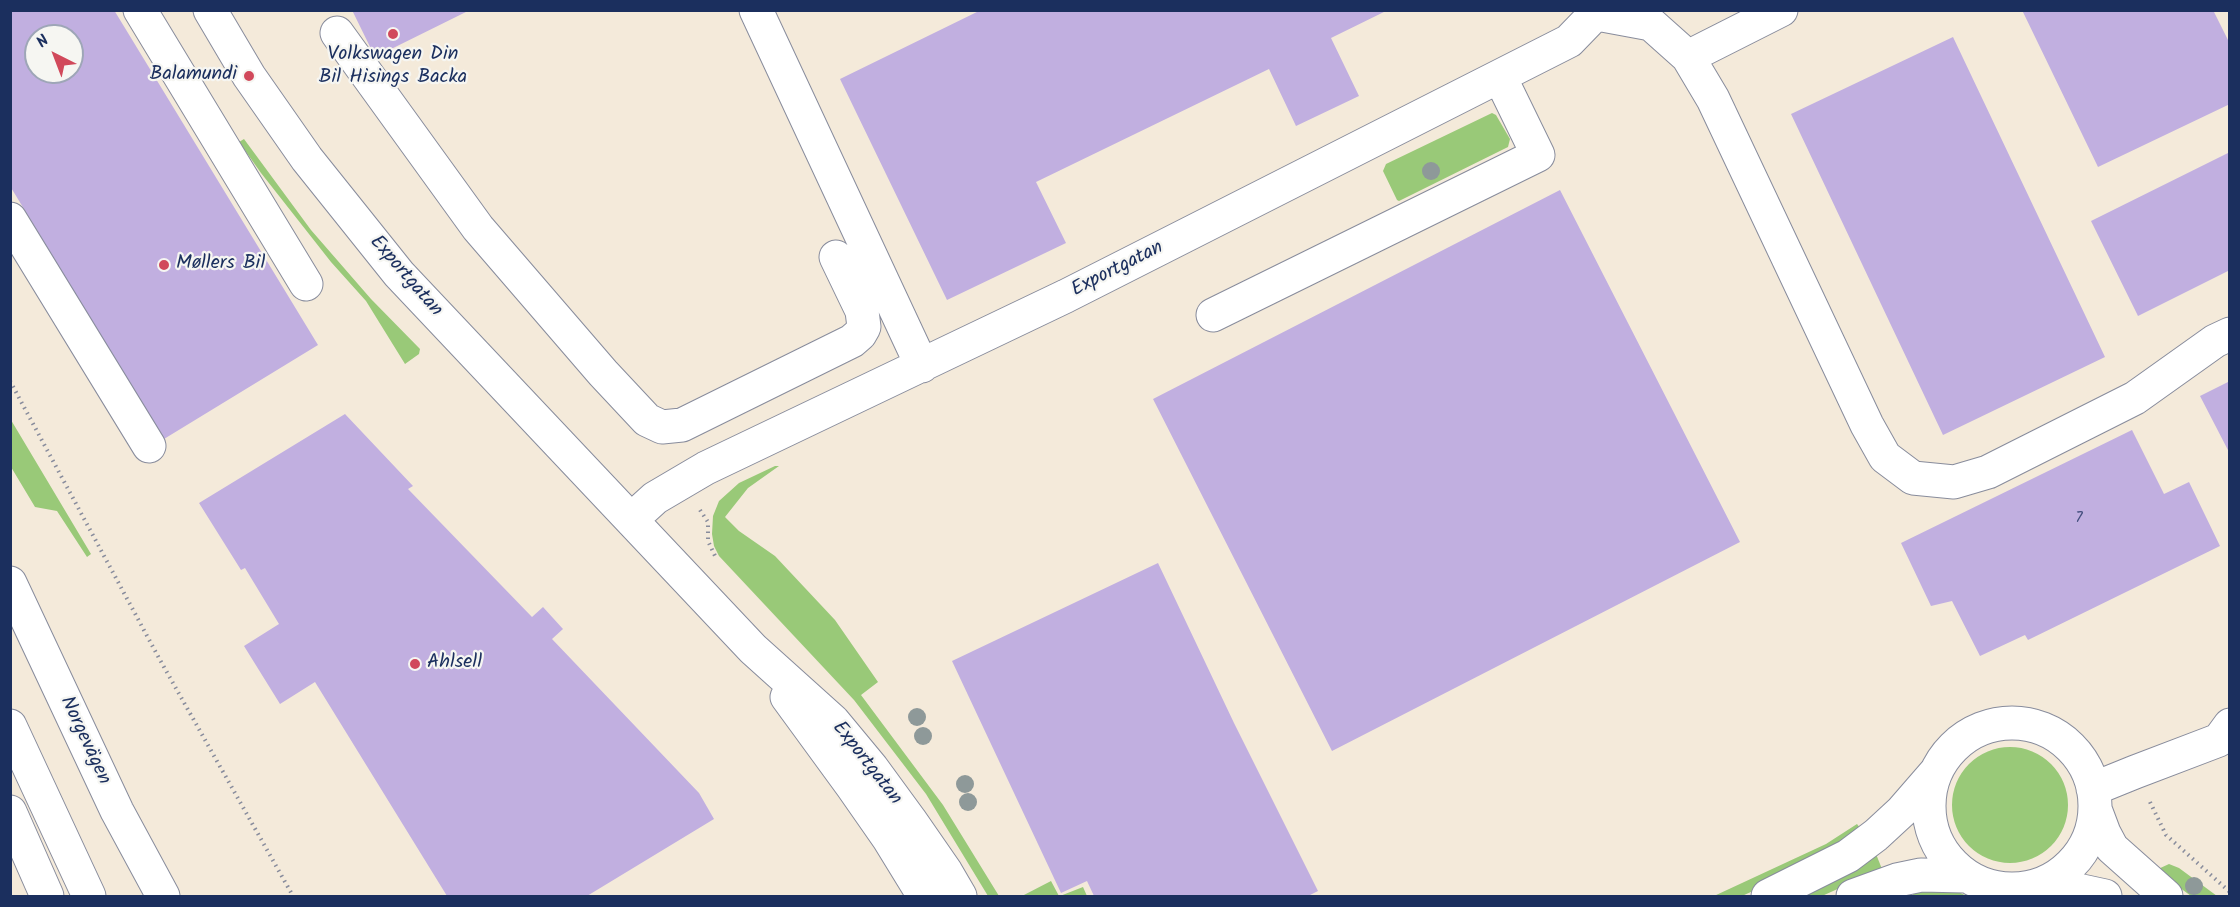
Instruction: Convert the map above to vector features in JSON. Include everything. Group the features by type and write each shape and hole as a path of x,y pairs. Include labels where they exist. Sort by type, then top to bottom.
{"main road":[{"path":"140,10 306,284"},
{"name":"Exportgatan","path":"210,10 249,76 307,159 399,274 753,649 841,731 872,768 910,820 946,872 960,897"},
{"path":"756,10 922,366"},
{"path":"1688,57 1781,10"},
{"path":"1598,12 1664,17 1713,99 1728,129 1867,425 1885,457 1913,478 1954,482 1988,472 2135,398 2215,341 2229,334"},
{"name":"Exportgatan","path":"632,519 655,498 705,468 1066,296 1569,41 1598,12"},
{"path":"337,33 486,237 603,373 647,420 662,427 682,425 852,341 860,334 864,327 862,311 837,257"},
{"path":"1213,315 1538,155 1500,77"},
{"path":"10,219 149,446"},
{"name":"Norgevägen","path":"10,583 117,811 163,897"},
{"name":"Exportgatan","path":"753,649 859,794 924,897"},
{"path":"1768,897 1848,856 1876,835 1902,811 1936,772 1950,750 1971,734 1995,724 2021,723 2046,730 2068,744 2085,765 2104,833 2112,848 2166,897"},
{"path":"10,726 89,897"},
{"path":"2094,799 2135,772 2226,737"},
{"path":"1936,772 1929,794 1931,829 1940,850 1965,876 1994,888 2032,889 2105,897"},
{"path":"2032,889 2065,871 2081,853 2091,832 2094,799"},
{"path":"10,812 47,897"},
{"path":"1853,897 1897,880 1921,875 1965,876"}],"path":[{"path":"10,381 160,660 293,897"},
{"path":"2166,835 2229,892"}],"green space":[{"path":"1492,113 1496,115 1510,139 1508,147 1397,200 1383,171 1386,164"},
{"path":"244,139 311,230 371,299 420,349 419,354 405,364 366,301 331,262 261,173 239,142"},
{"path":"11,420 91,554 87,557 57,511 35,507 11,467"},
{"path":"779,466 748,488 725,517 739,531 775,556 835,620 878,682 861,695 943,805 999,896 988,896 926,794 854,700 719,556 712,534 713,516 719,501 739,483"},
{"path":"2010,747 2032,751 2051,764 2064,783 2068,805 2064,827 2051,846 2032,859 2010,863 1988,859 1969,846 1956,827 1952,805 1956,783 1969,764 1988,751"},
{"path":"1857,824 1860,828 1849,839 1775,881 1742,896 1714,896 1826,844"},
{"path":"1876,854 1882,869 1822,896 1795,896"},
{"path":"2169,864 2179,868 2217,896 2191,896 2156,870"},
{"path":"1051,881 1059,896 1022,896"},
{"path":"1083,887 1087,896 1060,896"},
{"path":"1910,889 1958,892 1967,896 1914,896"}],"building":[{"name":"Møllers Bil","path":"10,10 114,10 318,345 164,439 10,186"},
{"name":"Volkswagen Din Bil Hisings Backa","path":"352,10 470,10 375,57"},
{"path":"981,10 1388,10 1331,38 1359,96 1296,126 1269,69 1036,182 1066,243 947,300 840,79"},
{"path":"2022,10 2213,10 2230,44 2230,104 2098,167"},
{"path":"1953,37 2105,357 1943,435 1791,114"},
{"path":"2230,152 2230,270 2138,316 2091,221"},
{"path":"1560,190 1740,542 1332,751 1153,399"},
{"path":"2230,381 2230,454 2200,396"},
{"name":"Ahlsell","path":"345,414 413,486 408,489 532,617 543,607 563,629 552,639 699,793 714,819 587,896 447,896 315,682 280,704 244,646 279,624 245,568 241,570 199,503"},
{"path":"2132,430 2164,494 2189,482 2220,546 2028,640 2025,635 1980,656 1952,601 1931,606 1901,543"},
{"path":"1158,563 1234,723 1318,891 1308,896 1094,896 1087,881 1061,893 952,661"}],"place":[{"name":"Volkswagen Din Bil Hisings Backa","path":"393,34"},
{"name":"Balamundi","path":"249,76"},
{"name":"Møllers Bil","path":"164,265"},
{"name":"Ahlsell","path":"415,664"}]}
